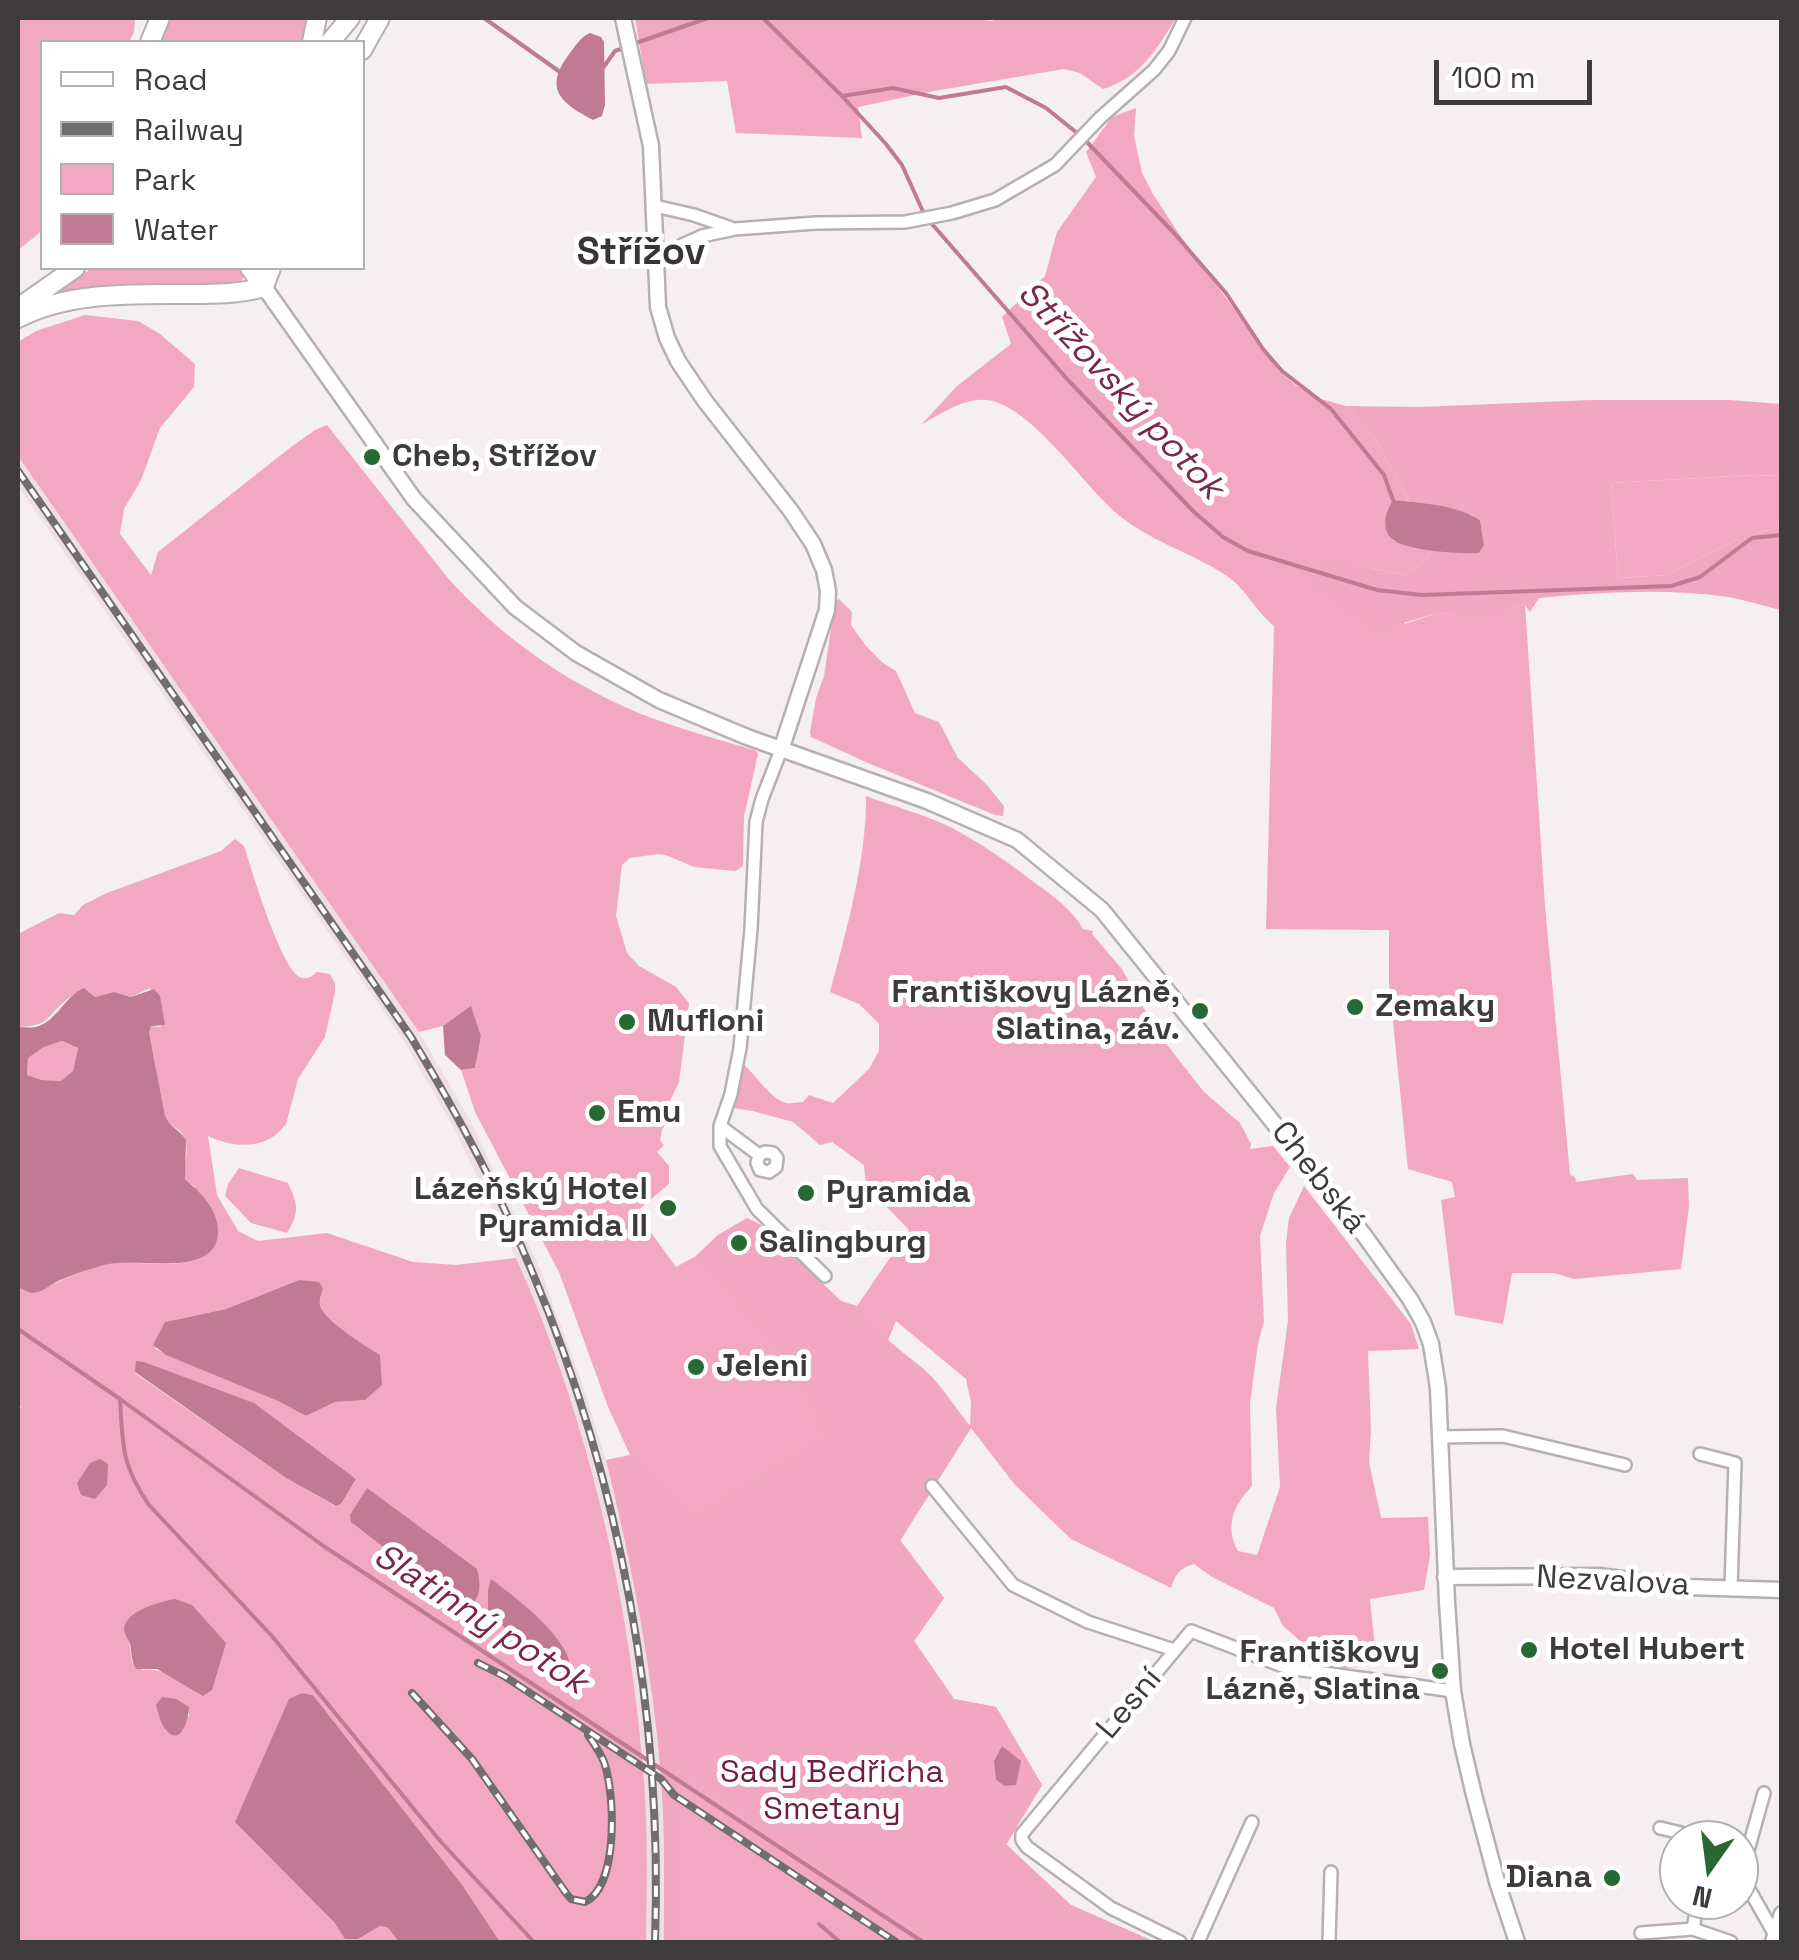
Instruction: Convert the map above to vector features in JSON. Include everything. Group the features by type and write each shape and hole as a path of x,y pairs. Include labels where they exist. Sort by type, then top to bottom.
{"highway":[{"path":"332,40 350,18"},
{"path":"354,40 372,18"},
{"path":"365,45 380,18"},
{"path":"18,306 58,270"},
{"path":"18,306 73,270"},
{"path":"252,270 264,286"},
{"path":"264,286 270,270"},
{"path":"18,318 70,300 244,292 264,286"}],"street":[{"path":"657,265 682,245 735,229 905,222 995,200 1054,165 1154,70 1169,51 1185,18"},
{"path":"624,21 652,146 658,307 667,338 705,402 792,511 813,544 828,591 826,610 756,822 752,929 740,1048 720,1126 720,1146 755,1206 825,1276"},
{"path":"655,206 735,229"},
{"name":"Chebská","path":"264,286 414,498 515,607 576,653 660,700 747,738 927,801 1016,840 1102,910 1328,1190 1410,1299 1430,1344 1438,1388 1453,1691 1474,1795 1517,1942"},
{"path":"720,1126 759,1155"},
{"path":"1440,1437 1503,1436 1624,1464"},
{"path":"1700,1454 1736,1463 1731,1588"},
{"path":"932,1486 1014,1585 1088,1622 1174,1650"},
{"name":"Nezvalova","path":"1445,1577 1598,1576 1686,1586 1782,1590"},
{"name":"Lesní","path":"1180,1942 1110,1908 1036,1855 1022,1840 1025,1827 1191,1631 1288,1668 1453,1691"},
{"path":"1764,1793 1741,1874 1774,1939"},
{"path":"1198,1942 1252,1822"},
{"path":"1329,1942 1331,1872"},
{"path":"1774,1939 1782,1914"},
{"path":"1693,1929 1694,1920"},
{"path":"1641,1933 1693,1929 1731,1942"}],"shaded area":[{"path":"18,456 419,1032 472,1124 541,1271 606,1460 634,1581 651,1681 661,1781 664,1942 646,1942 644,1782 617,1584 567,1391 525,1278 456,1132 404,1041 18,486"}],"green space":[{"path":"18,18 135,18 130,40 40,40 40,233 18,250"},
{"path":"170,18 309,18 304,40 160,40"},
{"path":"635,18 1176,18 1137,70 1103,89 1080,73 1064,69 934,91 858,107 862,138 736,133 727,81 646,84"},
{"path":"1136,108 1134,135 1142,173 1177,231 1280,372 1318,398 1346,406 1375,438 1410,502 1393,500 1387,515 1389,530 1393,541 1432,550 1427,559 1404,575 1362,566 1405,624 1434,614 1498,611 1525,604 1545,906 1570,1175 1576,1182 1633,1174 1637,1180 1688,1178 1689,1206 1681,1269 1574,1279 1554,1273 1512,1273 1503,1324 1455,1315 1441,1200 1455,1197 1452,1182 1408,1169 1389,983 1389,930 1266,929 1274,626 1227,576 1141,531 1115,512 1045,437 1014,411 999,403 978,400 958,405 921,425 957,386 1011,344 1002,317 1045,276 1057,232 1096,177 1086,152 1112,117"},
{"path":"89,270 241,270 243,278 231,287 146,285 55,294"},
{"path":"85,315 138,321 195,364 194,387 160,428 141,480 124,509 120,534 151,575 158,552 291,447 327,425 447,577 529,651 576,682 625,707 756,751 744,816 743,866 736,871 694,867 658,854 630,858 622,865 616,916 627,953 639,966 676,987 689,1003 679,1082 667,1107 673,1111 662,1130 660,1140 664,1145 657,1152 669,1166 669,1184 636,1212 676,1267 747,1218 761,1225 841,1301 857,1306 909,1230 866,1185 864,1165 832,1142 820,1145 793,1122 733,1108 742,1063 773,1096 786,1103 803,1102 809,1095 833,1103 869,1069 879,1051 879,1024 859,1004 830,992 859,869 866,796 954,829 1058,900 1083,929 1093,931 1122,969 1157,1032 1204,1092 1240,1123 1250,1149 1273,1146 1290,1167 1274,1193 1260,1236 1264,1322 1250,1404 1252,1486 1233,1516 1232,1533 1238,1551 1257,1555 1280,1487 1276,1408 1288,1321 1286,1243 1289,1218 1304,1186 1411,1324 1419,1349 1368,1351 1369,1462 1381,1518 1428,1517 1430,1555 1424,1590 1370,1599 1377,1666 1343,1668 1320,1658 1283,1626 1274,1608 1194,1564 1179,1572 1171,1588 1071,1539 1015,1485 971,1428 900,1540 944,1598 914,1641 954,1699 996,1707 1042,1785 1006,1844 1071,1905 1155,1942 680,1942 680,1796 661,1633 630,1455 608,1407 559,1272 475,1112 461,1070 475,1068 481,1036 471,1007 443,1026 419,1032 18,456 18,342 36,331","holes":["896,1321 966,1379 970,1426 932,1377 888,1340"]},
{"path":"1592,400 1781,404 1781,476 1611,483 1618,578 1667,575 1734,541 1781,526 1781,610 1705,594 1610,593 1539,598 1530,612 1524,604 1498,612 1434,614 1376,631 1316,587 1314,565 1362,566 1404,575 1427,559 1432,550 1479,553 1484,545 1480,520 1472,515 1410,502 1375,438 1346,406"},
{"path":"1781,476 1781,526 1734,541 1667,575 1618,578 1611,483"},
{"path":"839,599 852,612 851,625 866,646 896,671 915,713 939,722 958,758 1004,806 1003,816 811,737 835,602"},
{"path":"235,839 244,846 277,940 294,972 302,978 317,972 330,974 335,983 325,1037 298,1079 286,1124 269,1139 249,1145 208,1136 217,1195 238,1231 258,1241 327,1233 413,1262 456,1265 516,1258 542,1320 585,1448 629,1649 645,1802 646,1942 500,1942 463,1886 313,1695 302,1693 334,1922 345,1938 358,1939 380,1926 388,1928 399,1942 18,1942 18,1287 40,1289 109,1264 185,1262 209,1251 216,1240 194,1186 185,1179 185,1140 165,1117 149,1032 150,1026 161,1027 150,988 131,997 114,992 95,997 88,991 68,998 41,1023 18,1027 18,934 59,913 74,915 83,905 107,893 221,851","holes":["299,1280 319,1283 323,1288 323,1311 346,1333 379,1355 365,1400 335,1402 306,1416 155,1349 165,1322 226,1309","144,1362 182,1378 356,1479 341,1504 335,1506 286,1478 135,1373","351,1522 471,1605 442,1593","125,1634 203,1696 167,1674 143,1670 132,1662","157,1705 189,1707 189,1716 166,1731"]},
{"path":"62,1041 78,1048 73,1071 61,1081 27,1075 28,1058"},
{"path":"239,1168 288,1183 296,1208 287,1233 251,1223 225,1196"},
{"name":"Sady Bedřicha Smetany","path":"747,1218 761,1225 841,1301 857,1307 872,1328 923,1368 971,1428 900,1541 944,1598 914,1641 954,1699 996,1707 1042,1785 1006,1845 1071,1905 1155,1942 935,1942 678,1768 680,1942 664,1942 662,1800 653,1699 633,1579 606,1460 630,1455 693,1517 824,1437 802,1377 696,1256 718,1235"}],"water":[{"path":"590,33 604,42 605,105 602,116 593,120 566,102 557,88 567,57"},
{"path":"1393,500 1471,515 1480,520 1484,545 1479,553 1460,553 1419,549 1397,542 1388,534 1385,524"},
{"path":"84,988 95,997 114,992 131,997 154,989 160,996 165,1025 151,1026 149,1032 165,1116 186,1140 185,1179 211,1208 218,1230 215,1246 205,1256 191,1261 104,1265 32,1293 18,1287 18,1027 43,1024","holes":["62,1041 78,1048 73,1071 61,1081 27,1075 28,1058 44,1047"]},
{"path":"471,1006 481,1036 475,1068 461,1070 445,1055 443,1026"},
{"path":"299,1280 319,1282 323,1288 323,1311 346,1333 380,1355 382,1385 365,1400 335,1402 306,1416 166,1355 153,1345 165,1322 226,1309"},
{"path":"136,1361 254,1403 356,1479 341,1504 336,1506 286,1478 135,1372"},
{"path":"100,1459 108,1464 107,1485 95,1499 81,1495 77,1483 90,1463"},
{"path":"367,1488 477,1569 479,1593 471,1605 442,1593 351,1522 350,1515"},
{"path":"491,1579 553,1633 569,1659 571,1672 558,1667 488,1615"},
{"path":"175,1599 192,1605 226,1643 212,1690 203,1696 157,1669 136,1669 133,1663 124,1630 126,1622 145,1608"},
{"path":"302,1693 313,1695 463,1886 500,1942 399,1942 388,1928 380,1926 358,1939 345,1939 334,1922 235,1822 289,1699"},
{"path":"162,1697 189,1707 186,1724 176,1736 166,1730 160,1718 156,1705"},
{"path":"1002,1746 1021,1761 1016,1785 1005,1786 996,1780 994,1761"}],"waterway":[{"name":"Střížovský potok","path":"484,18 560,72"},
{"name":"Střížovský potok","path":"633,44 708,18"},
{"name":"Střížovský potok","path":"763,18 886,144 902,165 925,216 1068,380 1194,512 1223,537 1248,551 1377,590 1422,595 1671,586 1700,577 1752,538 1782,535"},
{"name":"Střížovský potok","path":"603,68 615,51 624,48"},
{"path":"842,96 893,88 939,98 1006,87 1046,108 1082,137 1174,233 1226,293 1282,371 1331,409 1384,475 1393,500"},
{"name":"Slatinný potok","path":"18,1329 325,1547 923,1942"},
{"path":"120,1399 125,1455 149,1505 271,1635 441,1842 534,1942"},
{"path":"819,1924 840,1942"}],"railway":[{"path":"18,471 411,1037 445,1094 520,1243 564,1353 590,1435 630,1602 652,1772 655,1942"},
{"path":"478,1663 661,1779 674,1795 896,1942"},
{"path":"412,1693 472,1759 566,1893 571,1899 585,1902 596,1893 604,1878 612,1816 604,1762 588,1735"}],"place":[{"name":"Cheb, Střížov","path":"372,457"},
{"name":"Zemaky","path":"1355,1007"},
{"name":"Františkovy Lázně, Slatina, záv.","path":"1200,1011"},
{"name":"Mufloni","path":"627,1022"},
{"name":"Emu","path":"597,1113"},
{"name":"Pyramida","path":"806,1193"},
{"name":"Lázeňský Hotel Pyramida II","path":"668,1208"},
{"name":"Salingburg","path":"739,1243"},
{"name":"Jeleni","path":"696,1367"},
{"name":"Hotel Hubert","path":"1529,1650"},
{"name":"Františkovy Lázně, Slatina","path":"1440,1671"},
{"name":"Diana","path":"1612,1878"}],"district":[{"name":"Střížov","path":"641,254"}]}
